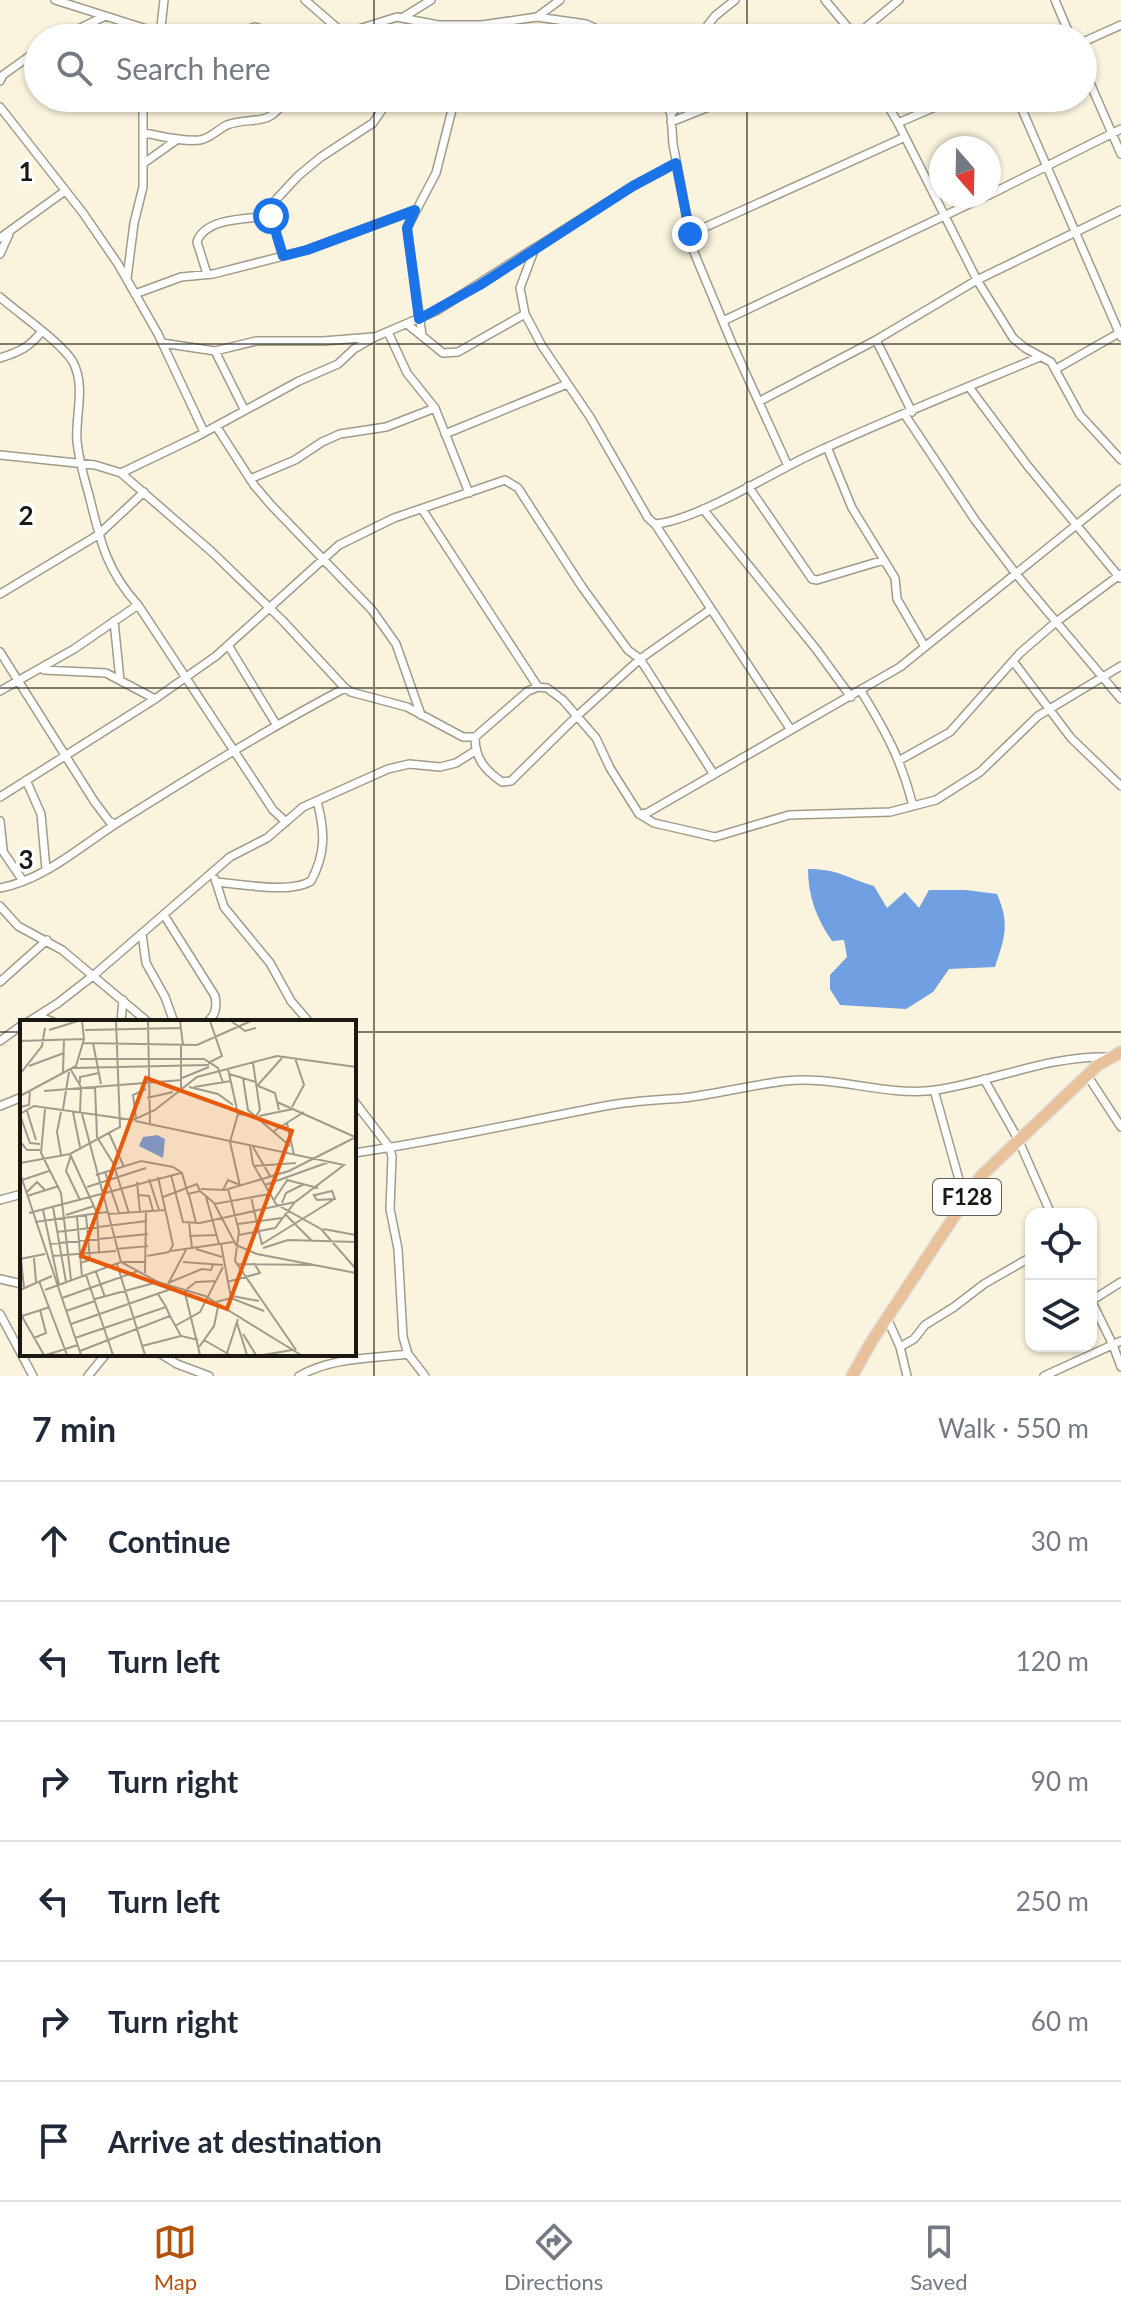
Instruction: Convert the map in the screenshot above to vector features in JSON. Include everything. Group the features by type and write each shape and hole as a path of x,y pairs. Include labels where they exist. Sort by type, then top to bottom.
{"main road":[{"name":"F128","path":"853,1375 981,1176 1087,1075 1108,1057 1121,1052"}],"street":[{"path":"161,24 164,0"},
{"path":"305,0 333,24"},
{"path":"402,18 431,0"},
{"path":"537,17 560,0"},
{"path":"709,24 735,0"},
{"path":"825,0 844,24"},
{"path":"870,24 899,0"},
{"path":"1055,0 1065,24"},
{"path":"61,1 127,24"},
{"path":"89,24 105,16"},
{"path":"503,24 537,17 586,24"},
{"path":"372,24 402,18 433,24"},
{"path":"1097,36 1121,25"},
{"path":"0,81 3,75 24,60"},
{"path":"1097,99 1121,154"},
{"path":"0,107 65,191 127,280 162,343 204,432"},
{"path":"127,280 144,163 143,112"},
{"path":"144,133 204,140 232,123 259,122 276,112"},
{"path":"283,256 271,216 271,205 298,176 373,123 380,112"},
{"path":"422,335 407,228 436,173 451,112"},
{"path":"669,112 693,250 788,466"},
{"path":"671,118 675,112"},
{"path":"671,118 689,112"},
{"path":"892,112 977,280 1013,338 1051,362 1080,415 1121,460"},
{"path":"898,123 924,112"},
{"path":"1023,112 1120,334 1056,369"},
{"path":"1001,188 1121,129"},
{"path":"690,234 905,137"},
{"path":"144,163 178,139"},
{"path":"121,473 338,364 354,349 375,337 419,319 480,285 633,186 676,163"},
{"path":"0,238 65,191"},
{"path":"723,321 963,208"},
{"path":"135,294 181,277 207,274 307,250 415,210"},
{"path":"760,401 876,340 977,280 1121,210"},
{"path":"207,274 197,242 204,230 224,223 271,216"},
{"path":"0,254 10,232"},
{"path":"535,248 520,288 525,314 542,346 590,417 648,518 655,524 791,730"},
{"path":"0,297 42,331 72,361 77,375 77,440 81,463 108,565 138,605 273,810 286,822"},
{"path":"407,324 443,353 458,352 525,314"},
{"path":"0,358 22,351 42,331"},
{"path":"388,332 407,373 435,408 469,493"},
{"path":"162,343 215,351 256,341 375,337"},
{"path":"876,340 909,413 975,520 1121,699"},
{"path":"215,351 244,409"},
{"path":"655,524 667,523 703,509 827,447 1040,357"},
{"path":"445,434 567,384"},
{"path":"900,760 950,732 1013,661 1056,622 1120,576 1076,526 969,387"},
{"path":"250,479 295,460 340,434 386,427 435,408"},
{"path":"216,426 271,505 372,610 396,644 421,715"},
{"path":"827,447 852,508 895,578 897,599 925,647"},
{"path":"0,455 81,463 121,473 212,552 351,692 407,707 463,737 475,737 513,702 538,687 547,688 596,738 610,768 639,814 654,823 715,837 789,815 890,812 949,793 980,772 1023,729 1121,666"},
{"path":"0,797 186,677 270,609 324,558 353,538 394,518 505,480 513,484 628,650 640,659 713,773"},
{"path":"748,486 812,579 884,560"},
{"path":"639,814 647,813 861,691 925,647 1121,489"},
{"path":"0,594 98,535 144,492"},
{"path":"422,509 538,687"},
{"path":"703,509 851,697"},
{"path":"0,691 41,670 138,605"},
{"path":"475,737 475,751 481,764 502,782 511,781 640,659 711,609"},
{"path":"114,621 120,680"},
{"path":"228,645 276,724"},
{"path":"0,652 94,801 109,821 115,824"},
{"path":"1013,661 1071,738 1121,786"},
{"path":"41,670 104,673 155,699"},
{"path":"0,888 46,869 276,724 345,688"},
{"path":"861,691 893,743 913,806"},
{"path":"31,1020 94,975 230,857 267,838 303,807 388,769 409,764 440,767 456,763 475,751"},
{"path":"26,780 41,814 46,869"},
{"path":"216,882 302,887 311,881 324,840 317,801"},
{"path":"0,821 2,848 23,881"},
{"path":"213,873 224,907 270,963 291,1001 307,1020"},
{"path":"0,906 18,926 47,940 146,1020"},
{"path":"164,915 215,996 217,1007 210,1020"},
{"path":"142,934 146,963 165,997 173,1020"},
{"path":"0,982 47,940"},
{"path":"121,1020 123,1000"},
{"path":"38,1016 48,1020"},
{"path":"0,1041 20,1026"},
{"path":"356,1153 644,1099 682,1098 787,1081 934,1090 1046,1061 1077,1056 1108,1057"},
{"path":"1087,1075 1121,1127"},
{"path":"984,1079 1018,1139 1048,1208"},
{"path":"934,1090 965,1201"},
{"path":"0,1106 20,1098"},
{"path":"356,1104 390,1148 390,1209 398,1249 403,1337 408,1354 425,1376"},
{"path":"0,1200 20,1195"},
{"path":"900,1347 914,1339 925,1325 984,1284 1025,1260"},
{"path":"0,1279 20,1284"},
{"path":"1097,1296 1121,1282"},
{"path":"1097,1310 1117,1343 1121,1367"},
{"path":"0,1314 20,1352"},
{"path":"887,1318 900,1347 907,1376"},
{"path":"1044,1376 1117,1343"},
{"path":"299,1376 337,1360 408,1354"},
{"path":"22,1356 33,1376"},
{"path":"88,1376 104,1356"},
{"path":"164,1356 209,1376"}],"water":[{"path":"808,869 835,872 874,886 887,908 905,892 919,908 929,890 997,894 1004,914 1005,930 995,967 949,969 933,992 906,1009 840,1005 830,989 830,975 847,957 844,940 832,941 822,924 814,907"}],"route":[{"path":"271,216 283,256 415,210 407,228 419,319 480,285 633,186 676,163 690,234"}]}
